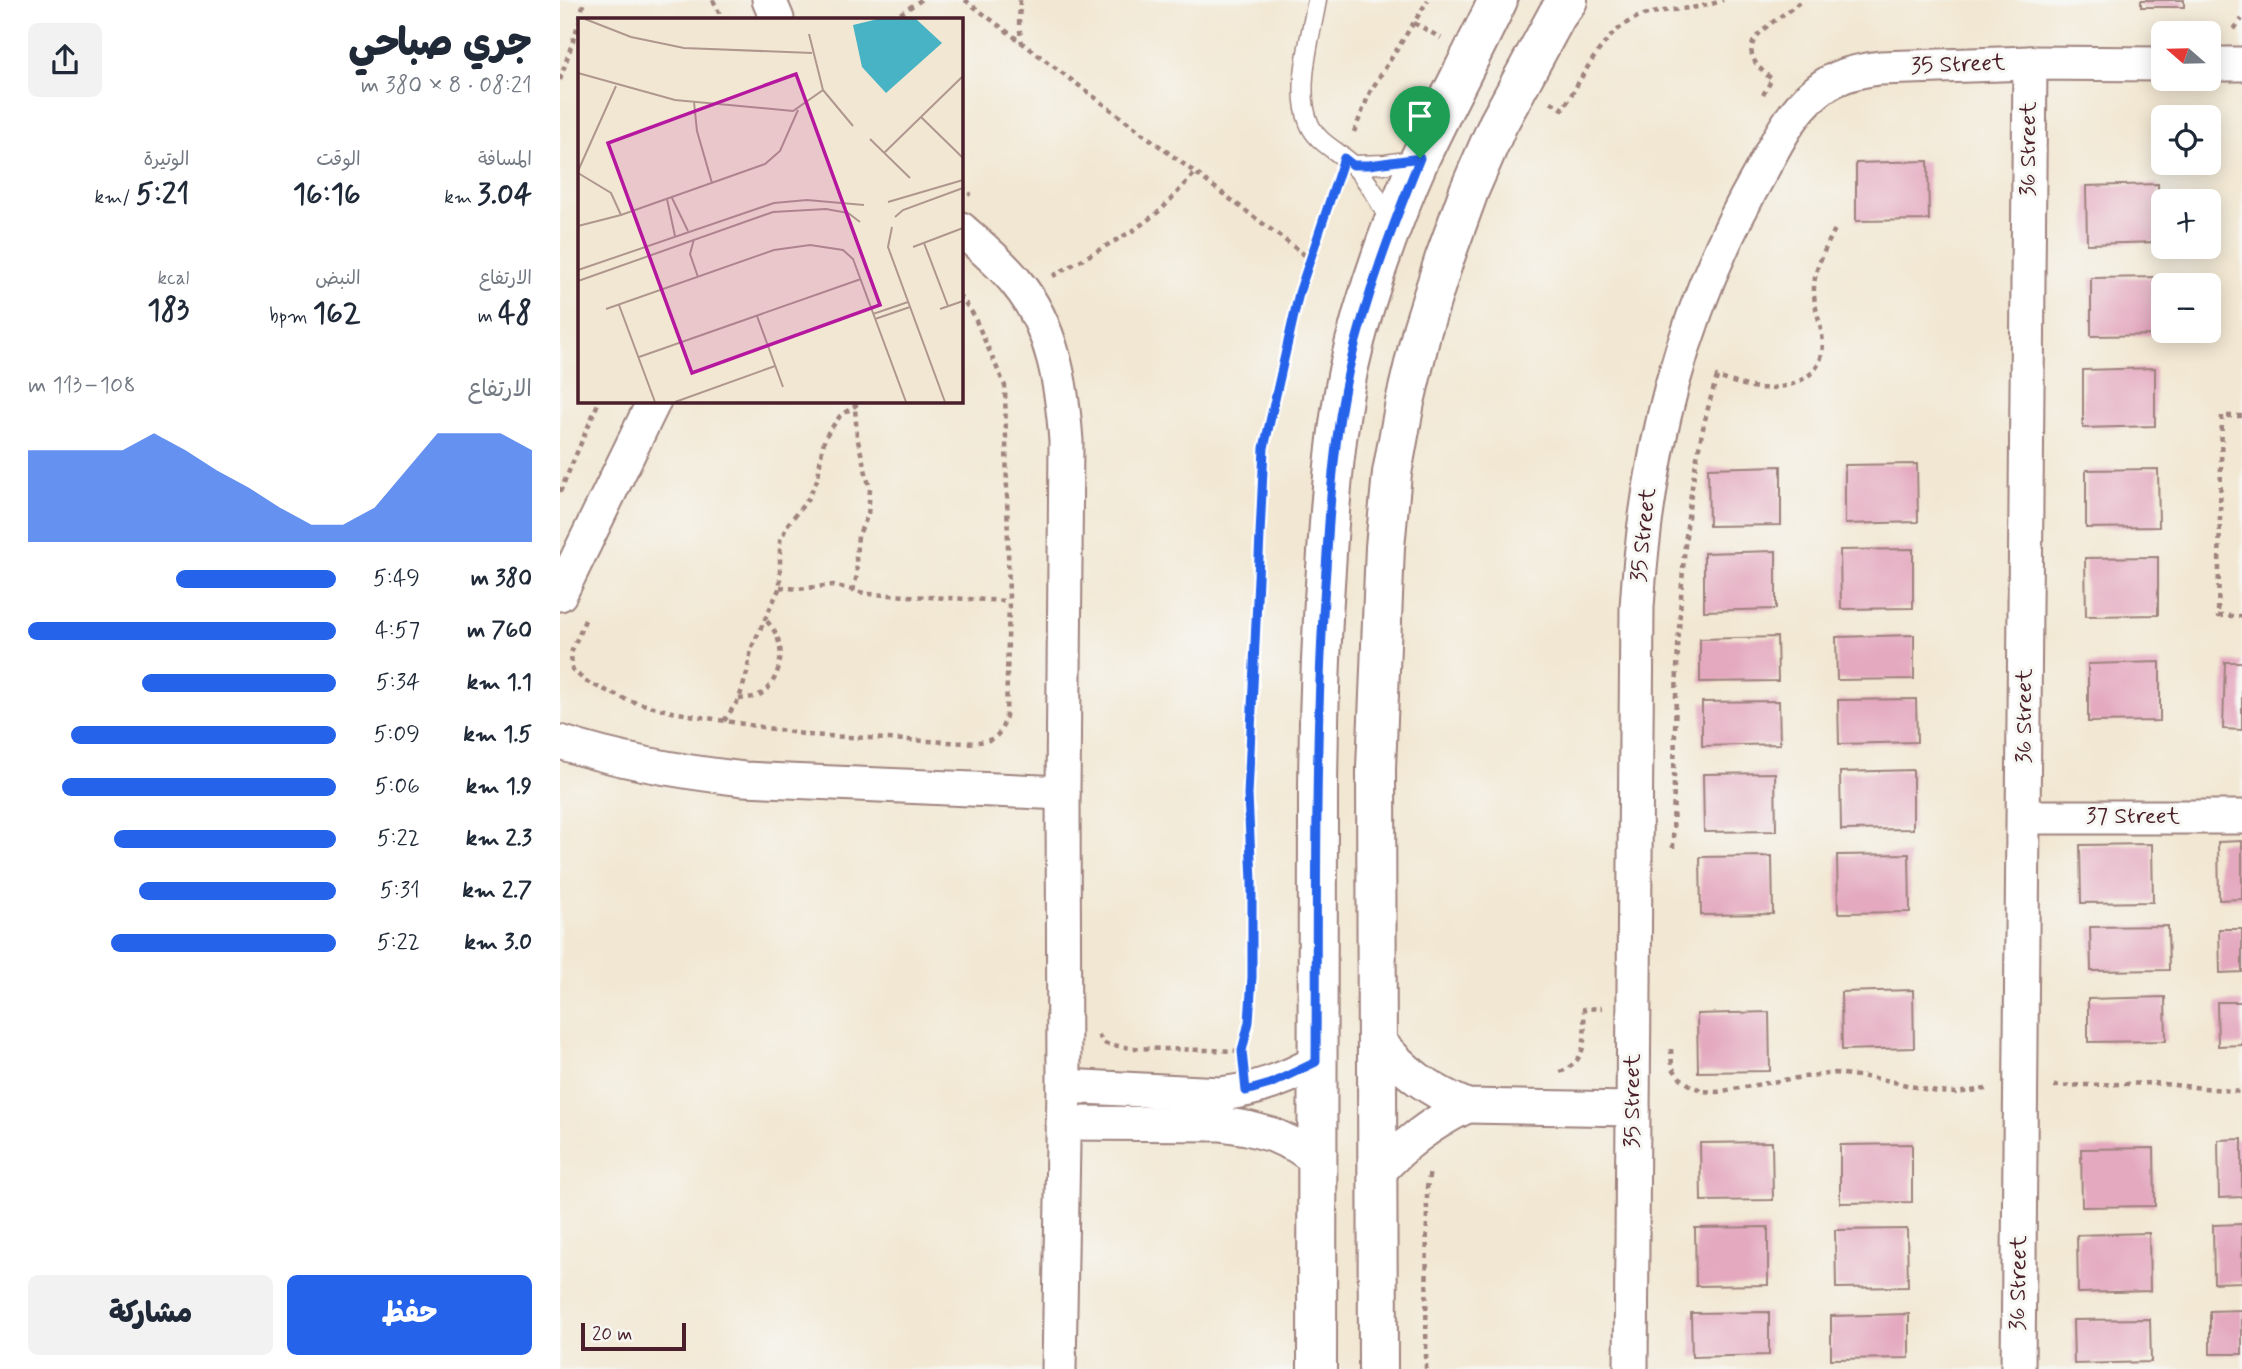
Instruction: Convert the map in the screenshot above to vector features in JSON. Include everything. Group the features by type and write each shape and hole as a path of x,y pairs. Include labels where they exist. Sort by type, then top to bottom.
{"street":[{"path":"769,0 777,18"},
{"path":"1317,1369 1319,713 1329,519 1337,445 1348,372 1367,301 1392,226 1420,158 1498,0"},
{"path":"1378,1369 1378,693 1392,473 1422,330 1469,191 1498,124 1557,15 1568,0"},
{"name":"35 Street","path":"1631,1369 1637,607 1646,506 1665,407 1695,310 1735,217 1784,131 1815,92 1834,79 1857,71 1880,68 2030,63 2151,64"},
{"name":"36 Street","path":"2018,1369 2030,63"},
{"path":"2221,64 2242,64"},
{"path":"962,230 1017,283 1038,315 1059,380 1066,441 1064,1086 1059,1369"},
{"path":"560,594 654,402"},
{"path":"560,742 627,761 744,779 1063,793"},
{"name":"37 Street","path":"2024,817 2242,817"},
{"path":"1377,1039 1391,1057 1426,1087 1467,1106 1633,1109"},
{"path":"1064,1086 1221,1094 1246,1091 1282,1080 1316,1062"},
{"path":"1377,1174 1418,1134 1467,1106"},
{"path":"1063,1124 1221,1124 1273,1135 1297,1146 1319,1161"}],"lane":[{"path":"1317,0 1303,83 1309,124 1324,144 1348,161 1375,194 1392,226"},
{"path":"1348,161 1387,164 1420,158"}],"path":[{"path":"580,18 584,0"},
{"path":"713,0 722,18"},
{"path":"894,18 921,0"},
{"path":"965,0 1310,259"},
{"path":"1020,0 1019,25 1022,43"},
{"path":"1246,1091 1242,1051 1249,1022 1252,909 1248,795 1264,448 1299,293 1348,161 1370,92 1428,0"},
{"path":"1784,131 1754,110 1772,79 1754,64 1751,47 1759,33 1802,0"},
{"path":"560,80 578,33"},
{"path":"1053,276 1134,230 1161,210 1195,173"},
{"path":"1673,858 1676,682 1685,536 1690,492 1705,413 1717,377 1760,388 1778,387 1802,380 1811,374 1818,364 1823,342 1814,290 1816,273 1835,229"},
{"path":"588,614 571,653 572,669 585,681 627,700 672,712 809,736 966,743 990,741 1002,732 1006,716 1009,601 1005,386 973,314 962,298"},
{"path":"560,492 599,402"},
{"path":"724,721 739,699 751,649 780,587 780,541 788,524 808,499 818,478 825,437 840,416 861,402"},
{"path":"853,591 857,575 858,536 868,516 870,489 857,437 855,407"},
{"path":"2242,416 2222,416 2218,616 2242,616"},
{"path":"780,587 798,589 833,584 868,594 1009,601"},
{"path":"739,699 761,694 770,685 780,663 780,646 765,619"},
{"path":"1671,1043 1672,1067 1679,1077 1703,1091 1717,1092 1835,1073 1881,1079 1937,1092 2154,1083 2242,1092"}],"building":[{"path":"2141,0 2184,0 2184,7 2141,7"},
{"path":"1928,161 1929,220 1856,221 1856,163"},
{"path":"2158,184 2158,189 2151,189 2151,242 2087,244 2086,186"},
{"path":"2151,277 2151,335 2091,336 2091,278"},
{"path":"2155,368 2155,426 2083,428 2083,370"},
{"path":"1917,464 1918,522 1845,524 1845,465"},
{"path":"1781,466 1781,525 1709,526 1708,468"},
{"path":"2158,469 2159,527 2086,528 2086,470"},
{"path":"1913,549 1913,608 1841,609 1840,550"},
{"path":"1776,551 1776,609 1704,611 1704,553"},
{"path":"2158,557 2158,615 2086,616 2085,558"},
{"path":"1914,635 1914,679 1837,680 1836,637"},
{"path":"1777,637 1778,681 1700,682 1700,639"},
{"path":"2160,662 2160,721 2088,722 2088,664"},
{"path":"2225,662 2242,662 2242,730 2223,729"},
{"path":"1916,699 1917,742 1839,744 1838,700"},
{"path":"1779,701 1780,744 1702,746 1702,702"},
{"path":"1913,770 1913,829 1841,830 1840,772"},
{"path":"1775,773 1776,831 1704,832 1703,774"},
{"path":"2242,841 2242,899 2219,900 2218,842"},
{"path":"2152,844 2153,902 2081,903 2080,845"},
{"path":"1909,854 1910,912 1838,913 1837,855"},
{"path":"1772,856 1773,914 1701,915 1700,857"},
{"path":"2168,926 2169,970 2091,971 2090,927"},
{"path":"2219,929 2242,929 2242,972 2220,973"},
{"path":"1913,990 1914,1048 1842,1050 1841,992"},
{"path":"2165,997 2166,1041 2088,1042 2088,999"},
{"path":"2217,1002 2242,1002 2242,1045 2218,1046"},
{"path":"1769,1012 1770,1071 1698,1072 1697,1014"},
{"path":"2242,1139 2242,1197 2219,1198 2218,1140"},
{"path":"1772,1142 1773,1200 1701,1201 1700,1143"},
{"path":"1912,1144 1912,1202 1840,1203 1840,1145"},
{"path":"2154,1148 2155,1206 2082,1207 2081,1149"},
{"path":"2242,1224 2242,1282 2214,1283 2213,1225"},
{"path":"1768,1227 1768,1285 1696,1286 1695,1228"},
{"path":"1907,1229 1908,1287 1836,1288 1835,1230"},
{"path":"2149,1233 2150,1291 2078,1293 2077,1235"},
{"path":"2242,1310 2242,1354 2210,1354 2210,1311"},
{"path":"1769,1312 1769,1355 1692,1357 1691,1313"},
{"path":"1909,1314 1909,1358 1831,1359 1831,1316"},
{"path":"2150,1319 2151,1362 2074,1364 2073,1320"}],"route":[{"path":"1344,158 1353,165 1369,165 1420,158 1392,226 1367,301 1348,372 1337,445 1329,519 1320,666 1316,1062 1294,1075 1246,1091 1242,1051 1249,1022 1252,977 1252,881 1248,795 1264,448 1299,293 1344,158"}]}
